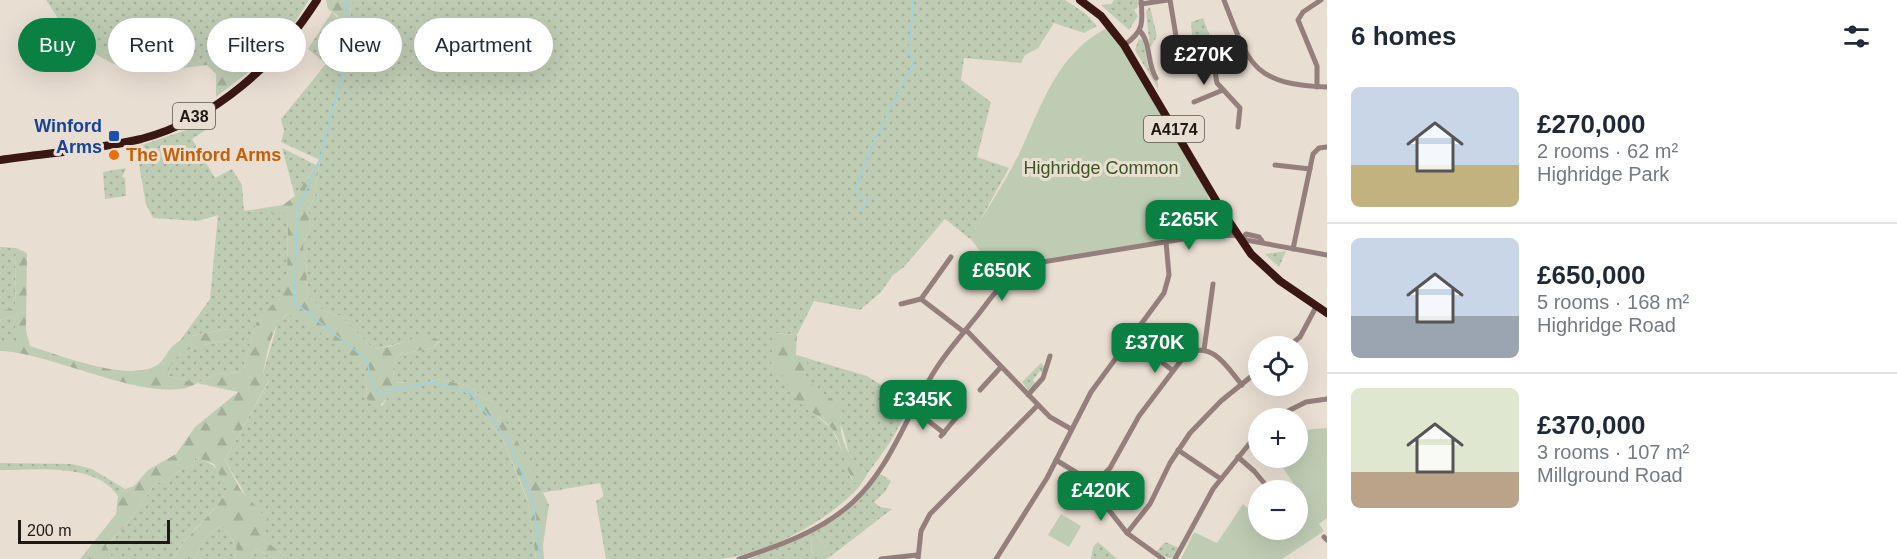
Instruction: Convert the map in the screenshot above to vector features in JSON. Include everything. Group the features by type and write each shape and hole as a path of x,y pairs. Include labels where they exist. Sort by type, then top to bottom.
{"highway":[{"name":"A38","path":"0,160 141,138 185,122 255,76 276,56 317,0"},
{"name":"A4174","path":"1080,0 1109,24 1124,45 1224,214 1260,264 1327,313"}],"street":[{"path":"1124,45 1140,32 1143,24 1140,6 1169,0 1177,42"},
{"path":"1224,0 1241,45 1251,61 1269,77 1295,86 1327,87"},
{"path":"1317,87 1317,66 1299,20 1300,14 1321,0"},
{"path":"1140,32 1145,38 1148,62 1156,78"},
{"path":"1238,127 1240,108 1214,78 1216,61 1222,53 1241,45"},
{"path":"1197,93 1197,101 1223,90"},
{"path":"1293,249 1315,150 1327,147"},
{"path":"1275,165 1310,169"},
{"path":"1210,236 1220,225 1224,214"},
{"path":"739,559 794,539 825,522 853,502 896,444 937,367 1002,282 1022,269 1042,262 1166,242 1246,234 1259,237 1262,241 1327,255"},
{"path":"996,559 1056,460 1091,392 1166,289 1169,275 1166,242"},
{"path":"901,304 921,299 951,257"},
{"path":"1204,350 1213,284"},
{"path":"921,299 965,331 1050,417 1071,429"},
{"path":"1301,336 1316,307"},
{"path":"1130,338 1172,370"},
{"path":"1091,487 1110,468 1131,429 1172,370 1186,354 1204,350 1218,356 1242,385"},
{"path":"1029,395 1042,378 1050,356"},
{"path":"980,390 1001,367"},
{"path":"1127,533 1150,504 1178,450 1202,419 1248,380"},
{"path":"1294,408 1306,402 1327,399"},
{"path":"881,559 917,557 921,531 930,514 1038,405"},
{"path":"914,410 942,435 956,418"},
{"path":"1175,559 1221,479 1248,445"},
{"path":"1178,450 1221,479"},
{"path":"1238,457 1262,480"},
{"path":"1056,460 1076,470 1091,487 1108,513 1127,533 1163,559"}],"green space":[{"path":"46,0 309,0 298,18 207,18 207,60 197,62 195,62 195,18 108,18 108,53 96,47 96,18 58,18"},
{"path":"326,0 352,0 352,18 338,18 328,9"},
{"path":"352,0 1065,0 1086,14 1097,26 1084,33 1054,23 1038,48 1025,55 1021,63 964,58 961,80 991,102 977,157 1009,168 970,239 945,219 904,267 893,275 881,292 860,310 814,301 797,335 773,333 781,373 789,380 792,395 832,429 847,462 850,477 859,487 815,523 777,543 739,556 722,559 606,559 596,501 604,496 600,483 541,493 526,459 491,401 480,396 471,386 437,379 428,383 468,393 503,440 528,502 536,559 289,559 262,538 249,501 225,460 269,381 263,373 278,322 288,314 319,331 343,349 354,358 365,375 367,399 374,405 382,406 388,397 407,383 394,382 393,365 398,355 432,348 440,341 422,338 373,349 341,316 323,311 306,293 307,269 304,245 311,229 308,210 314,199 320,160 281,142 284,131 281,119 319,72 402,72 402,18 351,18"},
{"path":"1114,0 1138,0 1138,7 1134,10 1138,16 1129,30 1101,5 1111,4"},
{"path":"1150,7 1157,36 1150,48 1146,11"},
{"path":"332,12 338,18 328,18"},
{"path":"1203,18 1216,52 1194,58 1191,22"},
{"name":"Highridge Common","path":"1105,29 1109,29 1120,45 1207,190 1209,202 1217,217 1215,222 1209,228 1188,234 1188,236 1043,259 1022,266 1002,279 970,238 1014,165 1043,101 1062,68 1088,40"},
{"path":"318,34 318,57 308,49"},
{"path":"1139,38 1144,42 1148,67 1155,80 1158,78 1158,89 1135,50"},
{"path":"96,47 108,53 108,60 96,54"},
{"path":"207,60 207,65 195,66 197,62"},
{"path":"214,72 249,72 216,97 216,74"},
{"path":"204,121 209,128 192,139 215,178 232,169 242,185 244,211 288,213 287,275 279,298 256,323 242,372 216,374 197,383 168,376 170,366 182,353 199,346 228,340 228,329 194,335 179,342 210,299 218,215 198,221 153,218 146,204 136,147 195,127"},
{"path":"282,148 316,165 295,196"},
{"path":"320,159 314,199 308,210 311,229 304,245 307,269 306,293 323,311 341,316 373,349 388,347 421,336 440,340 432,348 398,355 393,365 394,382 407,383 414,388 388,397 377,409 367,399 365,375 353,358 319,331 287,314 277,326 268,349 263,373 269,380 225,460 240,489 270,522 262,538 289,559 275,559 256,549 251,559 235,559 237,548 229,534 221,527 211,532 195,559 173,559 186,539 215,508 227,490 214,464 195,457 194,464 177,472 166,481 155,484 126,525 106,546 113,559 80,559 116,514 118,496 125,489 134,486 148,470 176,454 195,427 238,392 197,383 216,374 242,372 256,323 278,298 287,275 288,214 244,211 283,205 295,196"},
{"path":"126,168 122,177 125,178 126,196 105,199 103,172"},
{"path":"0,247 16,248 15,309 0,311"},
{"path":"16,248 27,253 26,330 30,346 94,366 129,371 145,370 157,365 181,340 194,335 228,329 232,333 228,340 190,349 182,353 170,366 168,376 197,383 180,389 157,389 103,377 21,353 0,351 0,341 17,342 14,316 0,320 0,311 15,308"},
{"path":"1286,251 1279,267 1265,254"},
{"path":"14,316 18,343 0,341 0,320"},
{"path":"773,333 797,335 796,355 808,358 804,379 843,408 841,427 845,444 854,460 868,473 859,487 850,474 832,429 797,401 785,377 771,370"},
{"path":"806,358 867,376 911,404 891,441 868,473 853,459 842,428 834,414 804,379"},
{"path":"1041,363 1044,366 1043,373 1040,371 1033,380 1036,384 1029,391 1022,382"},
{"path":"437,379 471,386 480,396 491,401 513,432 549,505 543,545 544,559 536,559 528,502 503,440 468,393 427,384"},
{"path":"1327,428 1327,518 1319,524 1324,531 1282,559 1181,559 1194,532 1217,543 1243,504 1248,509 1248,540 1308,540 1308,480 1291,480 1283,468 1308,468 1308,430"},
{"path":"195,457 216,468 227,490 215,508 186,539 173,559 113,559 106,547 126,525 155,484 165,481 194,464"},
{"path":"0,463 72,464 92,469 125,489 118,496 108,485 80,473 47,469 0,470"},
{"path":"879,473 891,481 885,492 874,502 880,507 892,509 831,556 819,538 812,533 811,559 749,559 822,527 853,504"},
{"path":"1061,514 1081,526 1069,547 1048,535"},
{"path":"221,527 229,534 237,548 235,559 195,559 211,532"},
{"path":"812,533 819,538 831,556 827,559 811,559"},
{"path":"1098,542 1117,559 1091,559 1093,547"},
{"path":"1165,542 1179,548 1172,558 1156,552"},
{"path":"256,549 275,559 251,559"}],"waterway":[{"path":"345,0 352,37 320,159 298,207 294,302 366,359 376,394 430,382 469,392 508,439 533,499 540,559"},
{"path":"861,211 868,201 855,190 874,141 914,62 909,53 913,0"}],"place":[{"name":"Winford Arms","path":"114,136"},
{"name":"The Winford Arms","path":"114,155"}]}
